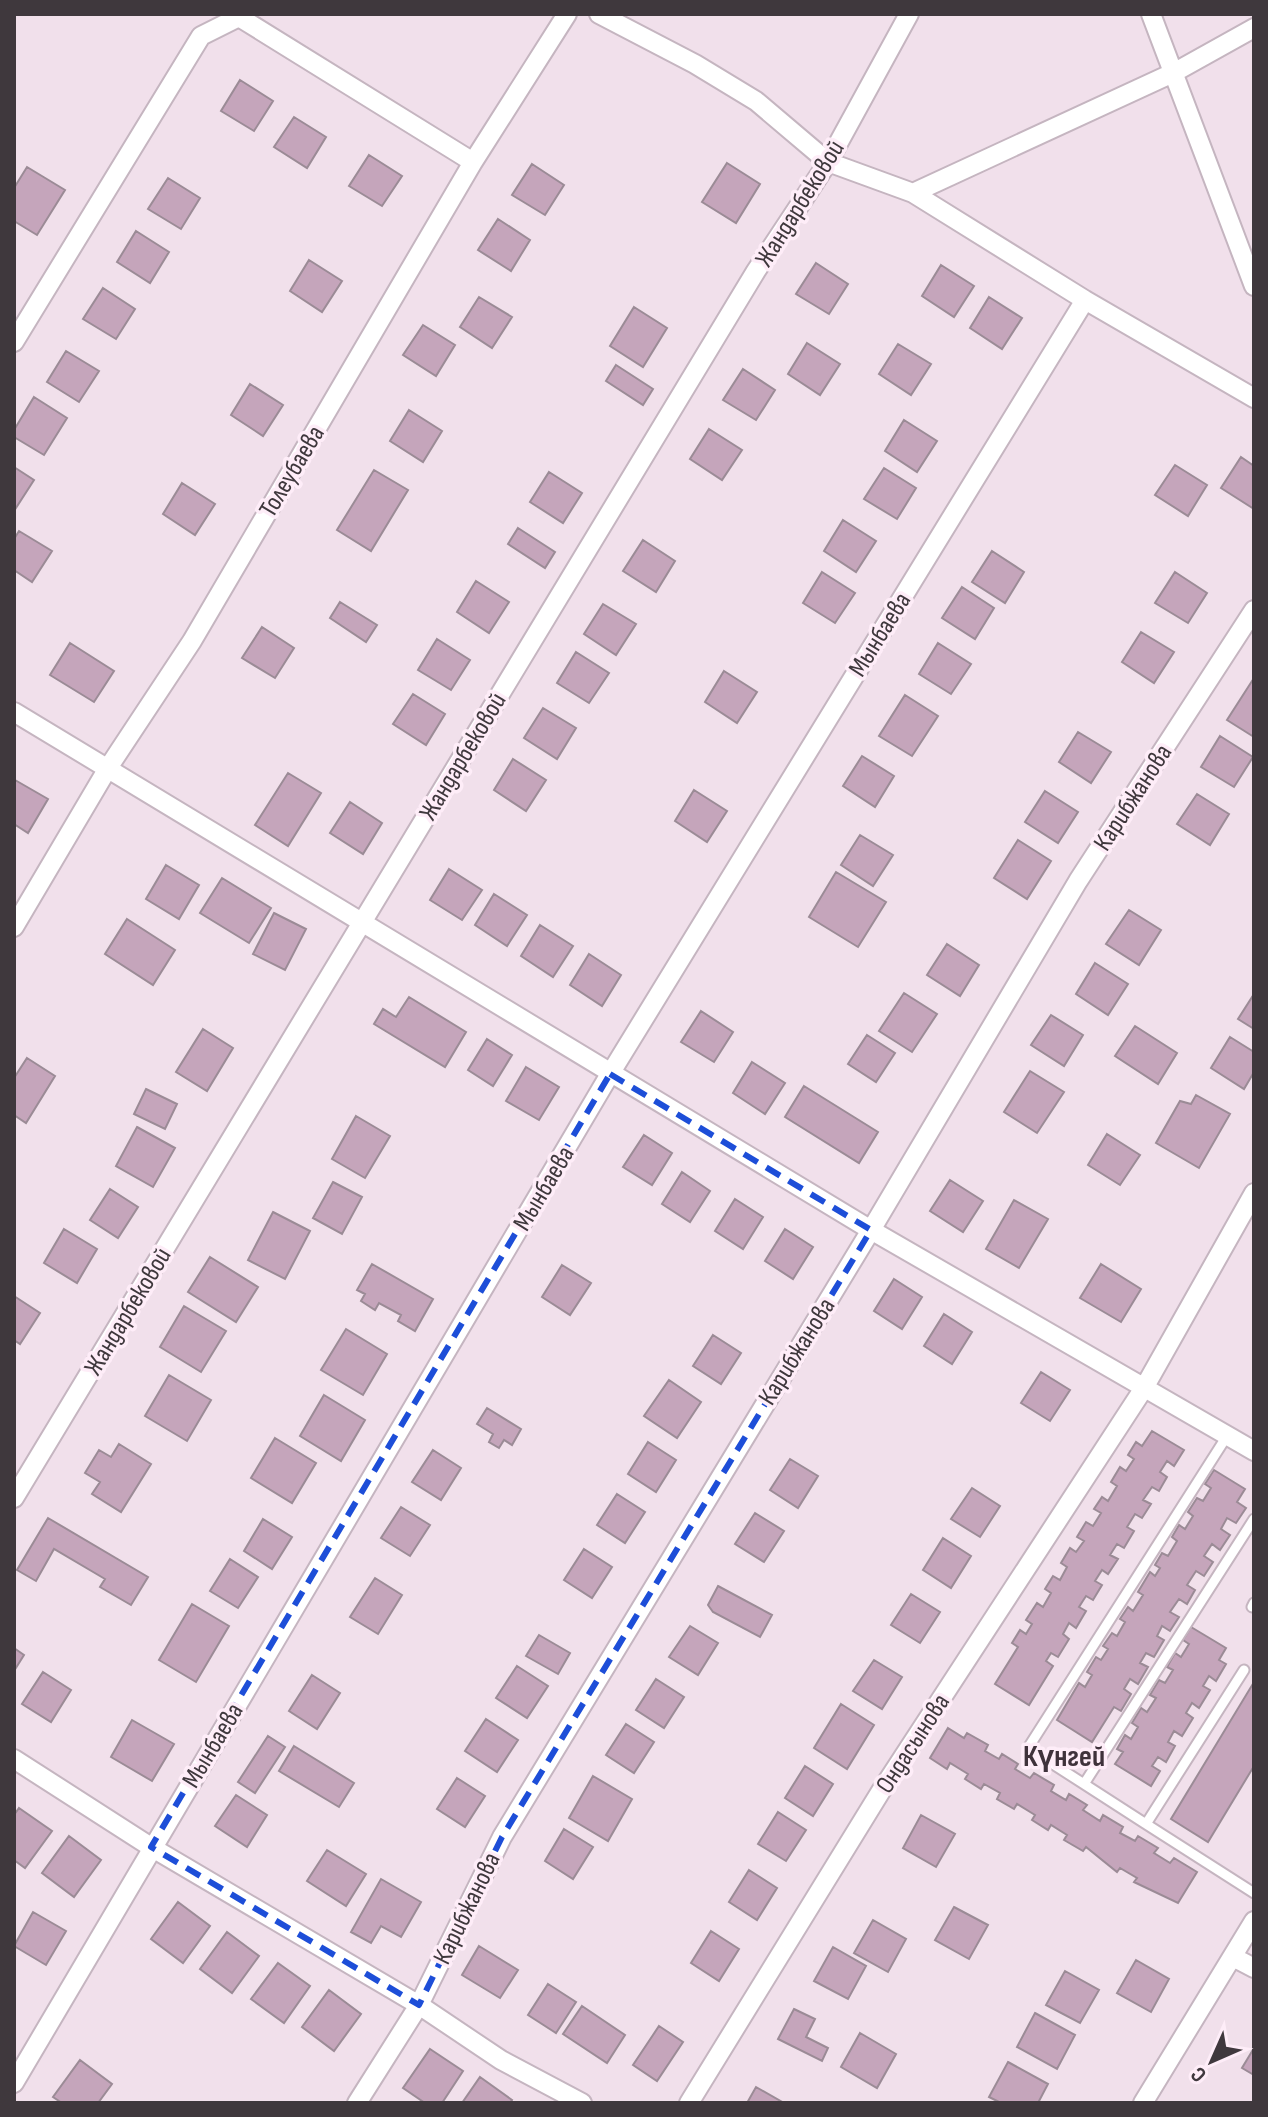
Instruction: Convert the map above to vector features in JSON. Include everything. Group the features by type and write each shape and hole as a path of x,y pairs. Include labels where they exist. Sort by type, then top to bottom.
{"street":[{"name":"Толеубаева","path":"14,927 108,768 192,641 473,162 567,14"},
{"path":"599,14 756,101 828,162 913,193 1085,300 1254,398"},
{"name":"Жандарбековой","path":"14,1498 756,271 828,162 909,14"},
{"path":"1151,14 1254,286"},
{"path":"14,342 201,36 237,16 473,162"},
{"path":"913,193 1175,72 1254,28"},
{"name":"Мынбаева","path":"14,2083 610,1074 1085,300"},
{"name":"Карибжанова","path":"357,2103 419,2005 502,1837 871,1230 1078,881 1254,610"},
{"path":"14,712 871,1230 1254,1451"},
{"name":"Ондасынова","path":"689,2103 881,1791 1144,1388 1254,1193"},
{"path":"14,1759 151,1847 419,2005 501,2060 582,2103"},
{"path":"1143,2103 1254,1921"},
{"path":"1233,1957 1254,1968"}],"lane":[{"path":"1227,1436 1028,1748 1254,1893"},
{"path":"1084,1784 1254,1519"},
{"path":"1146,1824 1244,1670"}],"highlighted area":[{"path":"610,1074 871,1230 502,1837 419,2005 151,1847"}],"building":[{"path":"240,80 273,101 254,131 221,111"},
{"path":"294,117 326,137 307,168 274,147"},
{"path":"369,155 402,176 382,206 349,186"},
{"path":"727,163 760,184 736,223 702,202"},
{"path":"532,164 564,185 545,215 512,195"},
{"path":"27,167 65,190 37,235 14,221 14,188"},
{"path":"168,178 200,198 181,229 148,209"},
{"path":"498,219 530,240 511,271 478,250"},
{"path":"136,231 169,252 150,283 117,262"},
{"path":"309,260 342,281 322,312 290,291"},
{"path":"816,263 848,284 829,314 796,294"},
{"path":"941,265 974,286 954,317 922,296"},
{"path":"103,288 135,309 116,339 83,319"},
{"path":"479,297 512,317 492,348 460,327"},
{"path":"989,297 1022,318 1002,349 970,328"},
{"path":"634,307 667,328 643,367 610,346"},
{"path":"423,325 455,345 436,376 403,355"},
{"path":"807,343 840,364 820,395 788,374"},
{"path":"898,344 931,364 911,395 879,374"},
{"path":"66,351 99,371 79,402 47,382"},
{"path":"616,365 653,389 643,405 606,381"},
{"path":"743,369 775,390 756,420 723,400"},
{"path":"250,384 283,405 263,436 231,415"},
{"path":"34,397 67,418 44,455 14,437 14,430"},
{"path":"409,410 442,431 423,462 390,441"},
{"path":"904,420 937,441 917,472 885,451"},
{"path":"709,429 742,450 722,480 690,459"},
{"path":"1241,457 1254,466 1254,509 1221,488"},
{"path":"1175,465 1207,485 1188,516 1155,495"},
{"path":"14,467 34,480 14,511"},
{"path":"884,468 916,488 897,519 864,499"},
{"path":"374,470 408,490 371,551 337,530"},
{"path":"549,472 582,493 563,523 530,502"},
{"path":"182,483 215,504 195,535 163,514"},
{"path":"843,520 876,541 856,572 824,551"},
{"path":"518,528 555,552 545,568 508,544"},
{"path":"19,531 52,551 32,582 14,570 14,539"},
{"path":"643,540 675,561 656,592 623,571"},
{"path":"992,551 1024,572 1005,603 972,582"},
{"path":"822,572 855,593 835,623 803,603"},
{"path":"1175,572 1207,593 1188,623 1155,603"},
{"path":"476,581 509,602 489,633 457,612"},
{"path":"962,587 994,608 975,639 942,618"},
{"path":"340,602 377,625 366,642 330,618"},
{"path":"603,604 636,624 616,655 584,634"},
{"path":"262,627 294,648 275,678 242,658"},
{"path":"1141,632 1174,652 1154,683 1122,662"},
{"path":"437,639 470,660 451,690 418,670"},
{"path":"70,643 114,671 94,702 50,675"},
{"path":"938,643 971,664 951,694 919,674"},
{"path":"576,652 609,673 589,703 557,683"},
{"path":"724,671 757,692 737,723 705,702"},
{"path":"1252,681 1254,683 1254,737 1227,720"},
{"path":"413,694 445,714 426,745 393,724"},
{"path":"905,695 938,716 912,756 879,736"},
{"path":"543,708 576,728 557,759 524,738"},
{"path":"1078,732 1111,752 1091,783 1059,762"},
{"path":"1220,736 1253,757 1234,787 1201,767"},
{"path":"862,756 894,776 875,807 843,786"},
{"path":"513,759 546,780 526,811 494,790"},
{"path":"288,773 321,793 288,846 255,825"},
{"path":"15,780 48,799 28,833 14,824"},
{"path":"694,790 727,811 707,842 675,821"},
{"path":"1045,791 1078,812 1058,843 1025,822"},
{"path":"1197,794 1229,814 1210,845 1177,824"},
{"path":"350,802 382,823 363,854 330,833"},
{"path":"860,835 893,855 873,886 841,865"},
{"path":"1018,840 1051,861 1027,899 994,878"},
{"path":"166,865 199,885 179,919 146,899"},
{"path":"449,869 482,890 462,920 430,900"},
{"path":"836,872 886,902 858,947 809,917"},
{"path":"222,878 271,908 249,943 200,913"},
{"path":"494,894 527,915 507,946 475,925"},
{"path":"1129,910 1161,930 1139,965 1106,944"},
{"path":"274,913 306,929 285,970 253,954"},
{"path":"127,919 175,950 153,985 105,954"},
{"path":"540,925 573,946 553,977 521,956"},
{"path":"947,944 979,965 960,996 927,975"},
{"path":"589,954 621,975 602,1006 570,985"},
{"path":"1095,963 1128,984 1108,1015 1076,994"},
{"path":"904,993 937,1014 912,1052 879,1031"},
{"path":"1254,994 1254,1029 1238,1019"},
{"path":"409,997 466,1032 445,1067 374,1024 383,1009 396,1017"},
{"path":"701,1011 733,1032 714,1062 681,1042"},
{"path":"1051,1015 1083,1035 1064,1066 1031,1045"},
{"path":"1135,1026 1177,1053 1158,1084 1115,1056"},
{"path":"203,1029 233,1048 207,1091 176,1072"},
{"path":"867,1035 895,1053 876,1082 848,1064"},
{"path":"1230,1037 1254,1052 1254,1072 1244,1089 1211,1068"},
{"path":"487,1039 512,1055 493,1086 468,1070"},
{"path":"27,1058 55,1076 26,1123 14,1115 14,1078"},
{"path":"752,1062 785,1083 765,1114 733,1093"},
{"path":"526,1067 559,1087 539,1120 506,1101"},
{"path":"1030,1071 1064,1092 1037,1133 1004,1112"},
{"path":"804,1086 878,1132 859,1163 785,1117"},
{"path":"146,1089 177,1104 165,1129 134,1114"},
{"path":"1196,1095 1230,1114 1199,1168 1156,1143 1180,1101 1191,1104"},
{"path":"356,1116 390,1136 365,1178 332,1159"},
{"path":"137,1127 175,1148 153,1187 116,1166"},
{"path":"1107,1134 1140,1155 1120,1185 1088,1165"},
{"path":"644,1135 672,1153 652,1185 623,1167"},
{"path":"682,1172 710,1191 690,1222 662,1204"},
{"path":"950,1180 983,1201 963,1232 930,1211"},
{"path":"333,1182 362,1197 342,1234 313,1218"},
{"path":"110,1189 138,1207 118,1238 90,1220"},
{"path":"735,1199 763,1217 743,1249 715,1231"},
{"path":"1014,1200 1048,1219 1019,1268 986,1249"},
{"path":"273,1212 310,1231 285,1279 248,1260"},
{"path":"64,1229 97,1249 77,1283 44,1263"},
{"path":"785,1229 813,1247 793,1279 765,1261"},
{"path":"210,1257 258,1287 236,1322 188,1292"},
{"path":"372,1264 433,1299 415,1331 398,1321 401,1315 379,1303 375,1310 361,1301 365,1294 357,1290"},
{"path":"1101,1264 1141,1289 1121,1322 1080,1298"},
{"path":"562,1265 591,1283 570,1315 542,1297"},
{"path":"894,1279 922,1297 902,1329 874,1311"},
{"path":"14,1296 40,1313 20,1344 14,1340"},
{"path":"184,1306 226,1331 201,1372 160,1347"},
{"path":"944,1314 972,1332 952,1364 924,1346"},
{"path":"346,1329 387,1354 363,1395 321,1370"},
{"path":"713,1335 741,1353 721,1384 693,1366"},
{"path":"1041,1372 1070,1390 1050,1421 1021,1403"},
{"path":"169,1375 211,1400 187,1441 145,1416"},
{"path":"669,1380 701,1402 677,1438 644,1416"},
{"path":"324,1395 365,1420 341,1461 300,1436"},
{"path":"487,1408 521,1429 512,1445 504,1440 499,1448 489,1442 493,1434 477,1424"},
{"path":"1152,1431 1184,1450 1174,1466 1167,1461 1160,1472 1167,1477 1159,1491 1152,1487 1143,1500 1151,1504 1142,1518 1135,1514 1127,1527 1134,1531 1124,1548 1117,1544 1110,1555 1118,1559 1108,1574 1102,1570 1095,1581 1102,1585 1093,1600 1086,1596 1079,1607 1086,1611 1076,1628 1069,1623 1063,1634 1069,1639 1058,1657 1051,1653 1046,1661 1053,1666 1029,1705 995,1684 1018,1647 1012,1643 1020,1630 1026,1634 1032,1624 1026,1620 1037,1603 1043,1607 1051,1593 1045,1589 1053,1576 1060,1580 1067,1567 1061,1563 1070,1548 1076,1552 1084,1541 1077,1537 1086,1522 1093,1526 1101,1513 1094,1509 1102,1497 1108,1501 1117,1486 1111,1482 1120,1467 1126,1471 1134,1459 1128,1455 1136,1442 1142,1446"},
{"path":"275,1438 316,1463 292,1503 251,1478"},
{"path":"648,1442 676,1460 656,1492 628,1474"},
{"path":"119,1444 151,1464 121,1512 92,1494 100,1482 85,1473 99,1450 111,1457"},
{"path":"433,1450 461,1468 441,1500 412,1482"},
{"path":"790,1459 818,1476 798,1508 770,1490"},
{"path":"1214,1470 1245,1489 1237,1502 1246,1508 1236,1523 1227,1518 1221,1529 1230,1535 1220,1550 1212,1544 1204,1556 1213,1562 1204,1576 1196,1571 1187,1585 1195,1590 1187,1604 1179,1599 1170,1612 1179,1617 1170,1631 1162,1626 1157,1636 1164,1640 1154,1657 1146,1653 1140,1663 1148,1667 1138,1684 1130,1679 1124,1689 1131,1694 1121,1711 1114,1707 1092,1742 1057,1720 1079,1683 1085,1687 1092,1675 1087,1672 1096,1657 1101,1660 1108,1649 1103,1646 1112,1633 1117,1636 1125,1622 1120,1619 1128,1607 1133,1611 1143,1595 1138,1592 1150,1572 1155,1576 1160,1568 1155,1565 1162,1553 1168,1556 1177,1541 1172,1537 1179,1525 1185,1529 1193,1516 1188,1512 1197,1498 1203,1501 1211,1488 1205,1484"},
{"path":"972,1488 1000,1506 980,1537 951,1519"},
{"path":"617,1494 645,1512 625,1543 597,1525"},
{"path":"401,1507 430,1525 410,1556 381,1538"},
{"path":"755,1513 784,1531 764,1562 735,1544"},
{"path":"48,1518 148,1577 131,1605 100,1587 105,1579 54,1549 36,1581 17,1570"},
{"path":"263,1519 292,1537 272,1569 244,1551"},
{"path":"943,1538 971,1556 951,1588 923,1570"},
{"path":"584,1549 612,1567 592,1598 564,1580"},
{"path":"230,1559 258,1577 238,1608 210,1591"},
{"path":"375,1578 402,1595 378,1634 350,1617"},
{"path":"718,1586 772,1615 760,1637 713,1612 708,1605"},
{"path":"911,1594 940,1612 920,1643 891,1625"},
{"path":"192,1604 229,1626 196,1682 159,1660"},
{"path":"690,1626 718,1643 698,1675 669,1657"},
{"path":"1191,1627 1226,1648 1219,1660 1226,1664 1216,1681 1209,1676 1203,1686 1210,1690 1199,1708 1192,1703 1186,1713 1193,1718 1182,1736 1174,1731 1168,1742 1175,1746 1166,1762 1158,1757 1152,1766 1160,1771 1151,1786 1115,1764 1123,1752 1117,1749 1125,1735 1131,1739 1138,1727 1132,1723 1141,1708 1147,1712 1156,1698 1150,1695 1159,1680 1165,1683 1173,1670 1167,1667 1175,1653 1181,1657 1189,1644 1183,1640"},
{"path":"539,1635 570,1653 558,1674 526,1656"},
{"path":"14,1648 24,1655 14,1671"},
{"path":"874,1660 902,1677 882,1709 853,1691"},
{"path":"517,1666 548,1686 527,1718 496,1698"},
{"path":"43,1672 71,1690 51,1722 22,1704"},
{"path":"312,1675 340,1693 317,1729 289,1711"},
{"path":"656,1679 684,1697 664,1728 636,1710"},
{"path":"1254,1682 1254,1766 1208,1842 1171,1819"},
{"path":"841,1704 874,1725 847,1769 814,1748"},
{"path":"486,1719 518,1740 497,1772 465,1751"},
{"path":"132,1720 174,1744 152,1781 111,1757"},
{"path":"626,1724 654,1742 634,1773 606,1755"},
{"path":"948,1728 964,1738 967,1733 988,1745 985,1751 999,1759 1002,1754 1018,1764 1015,1769 1030,1778 1034,1773 1054,1785 1051,1791 1066,1800 1069,1794 1087,1805 1083,1810 1100,1821 1103,1815 1123,1827 1120,1833 1135,1841 1138,1836 1158,1848 1154,1853 1170,1863 1174,1858 1197,1872 1178,1903 1134,1882 1137,1878 1120,1868 1117,1872 1086,1847 1083,1851 1064,1840 1067,1835 1051,1825 1048,1830 1032,1820 1035,1815 1017,1804 1014,1809 997,1799 1000,1793 984,1784 981,1789 965,1779 968,1774 950,1763 947,1769 930,1758"},
{"path":"268,1736 285,1747 255,1793 238,1782"},
{"path":"294,1746 354,1783 339,1807 279,1771"},
{"path":"805,1766 833,1784 813,1816 785,1798"},
{"path":"593,1776 632,1799 608,1841 569,1818"},
{"path":"457,1778 485,1796 465,1827 437,1809"},
{"path":"236,1795 267,1815 247,1847 215,1826"},
{"path":"19,1808 52,1831 25,1868 14,1860 14,1815"},
{"path":"778,1812 806,1830 786,1861 758,1844"},
{"path":"921,1815 955,1834 936,1867 903,1848"},
{"path":"564,1829 593,1847 573,1879 545,1861"},
{"path":"69,1836 101,1860 74,1897 42,1873"},
{"path":"327,1850 366,1874 346,1906 307,1881"},
{"path":"749,1870 777,1888 757,1920 729,1902"},
{"path":"381,1879 421,1902 401,1937 381,1926 371,1943 351,1932"},
{"path":"178,1902 210,1926 183,1963 151,1939"},
{"path":"954,1907 988,1925 969,1959 935,1940"},
{"path":"33,1912 66,1931 46,1965 14,1946"},
{"path":"873,1920 906,1939 888,1972 854,1953"},
{"path":"711,1931 739,1949 719,1981 691,1963"},
{"path":"227,1932 259,1956 232,1993 200,1969"},
{"path":"479,1946 518,1970 500,1998 462,1975"},
{"path":"833,1947 866,1966 848,1999 814,1981"},
{"path":"1136,1960 1169,1979 1151,2012 1117,1993"},
{"path":"278,1963 310,1986 284,2023 251,1999"},
{"path":"1065,1971 1099,1990 1080,2023 1046,2005"},
{"path":"548,1984 576,2002 556,2033 528,2015"},
{"path":"329,1990 361,2014 334,2051 302,2027"},
{"path":"582,2006 625,2035 607,2063 563,2034"},
{"path":"794,2009 815,2019 806,2037 828,2048 822,2061 778,2039"},
{"path":"1035,2013 1075,2035 1057,2069 1017,2047"},
{"path":"659,2026 683,2042 657,2081 633,2065"},
{"path":"860,2033 896,2054 877,2088 841,2067"},
{"path":"1254,2048 1254,2075 1242,2068"},
{"path":"430,2049 463,2071 442,2103 425,2103 403,2088"},
{"path":"80,2060 112,2084 98,2103 62,2103 53,2097"},
{"path":"1008,2062 1048,2084 1038,2103 1001,2103 989,2097"},
{"path":"480,2077 512,2100 510,2103 462,2103"},
{"path":"756,2087 784,2103 747,2103"}],"district":[{"name":"Күнгей","path":"1064,1756"}]}
